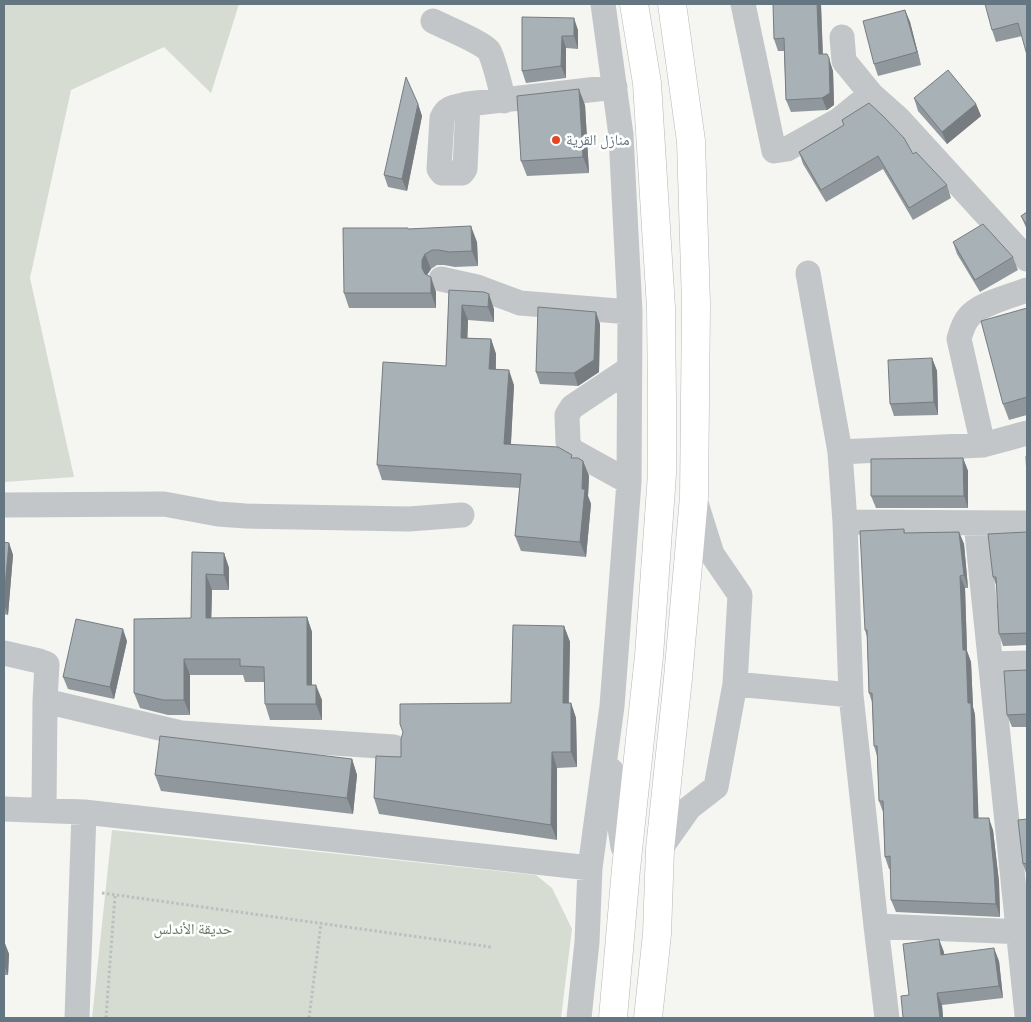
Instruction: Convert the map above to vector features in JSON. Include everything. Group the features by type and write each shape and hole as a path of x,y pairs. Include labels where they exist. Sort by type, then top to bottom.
{"main road":[{"path":"613,1018 626,869 649,656 662,474 661,308 647,83 634,4"},
{"path":"648,1018 657,934 660,849 694,497 696,304 691,141 672,4"}],"street":[{"path":"579,1018 587,942 590,868 612,706 629,482 630,312 621,135 603,4"},
{"path":"744,4 774,151 787,149 840,120 872,94"},
{"path":"433,21 481,45 489,51 504,100"},
{"path":"842,37 844,61 872,94 898,118 1027,259"},
{"path":"468,104 615,87"},
{"path":"808,274 840,452 845,522 851,695 887,1018"},
{"path":"441,280 477,287 520,303 630,312"},
{"path":"983,446 959,339 962,327 968,317 981,307 1027,290"},
{"path":"629,369 572,407 567,414 568,442 571,450 629,482"},
{"path":"840,452 983,446 1027,433"},
{"path":"660,849 690,808 716,787 735,684 740,595 712,554 694,497"},
{"path":"4,505 164,504 218,514 246,516 409,519 462,515"},
{"path":"845,522 1027,523"},
{"path":"976,523 991,664 1016,808 1027,1015"},
{"path":"4,653 47,664 44,810"},
{"path":"991,664 1027,663"},
{"path":"735,684 851,695"},
{"path":"45,701 181,733 394,747"},
{"path":"607,743 626,869"},
{"path":"4,809 84,812 590,868"},
{"path":"77,1018 84,812"},
{"path":"876,926 1023,932"}],"path":[{"path":"81,892 115,894 491,947"},
{"path":"106,1018 115,894"},
{"path":"309,1018 321,923"}],"green space":[{"path":"4,4 239,4 211,93 164,47 71,90 30,278 74,477 4,482"},
{"name":"حديقة الأندلس","path":"112,830 536,875 552,888 572,929 561,1018 92,1018"}],"building":[{"path":"773,4 817,4 819,54 827,54 829,58 830,93 822,98 786,100 784,38 774,39"},
{"path":"985,4 1027,4 1027,55 1018,23 992,30"},
{"path":"905,10 917,52 874,64 863,21"},
{"path":"522,17 574,18 574,36 562,36 561,66 522,71"},
{"path":"948,70 976,104 942,132 914,98"},
{"path":"406,77 418,104 402,179 384,175"},
{"name":"منازل القرية","path":"579,89 583,157 521,161 517,96"},
{"path":"869,103 904,138 913,154 916,152 947,185 909,208 878,156 821,190 799,152 844,125 842,120"},
{"path":"1027,212 1027,225 1021,216"},
{"path":"983,224 1013,257 975,280 953,242"},
{"path":"471,226 472,251 449,252 432,250 425,254 422,260 422,268 425,274 431,277 431,293 344,293 343,228 408,229"},
{"path":"449,290 489,294 488,307 462,305 461,338 491,339 489,369 509,370 504,444 558,447 572,455 571,458 578,458 583,461 582,489 585,489 580,542 515,536 521,474 377,465 383,362 446,366"},
{"path":"538,307 596,312 594,360 574,373 536,372"},
{"path":"1027,308 1027,397 1003,404 981,321"},
{"path":"932,358 934,402 890,404 888,360"},
{"path":"963,458 964,496 871,496 871,459"},
{"path":"904,529 904,533 959,532 964,575 960,576 963,650 966,650 968,703 971,703 974,818 989,818 996,904 891,900 890,856 885,857 883,801 879,801 877,746 874,746 872,693 869,693 860,531"},
{"path":"1027,532 1027,633 999,634 996,577 993,577 988,534"},
{"path":"4,542 9,543 4,598"},
{"path":"192,552 224,553 224,575 206,574 206,618 307,617 307,685 316,685 316,704 265,704 264,667 240,666 240,659 184,659 184,700 163,700 134,693 134,619 191,618"},
{"path":"76,619 123,629 110,687 63,677"},
{"path":"513,625 564,626 563,703 571,703 571,752 552,752 551,825 374,798 376,756 401,757 403,732 400,724 400,704 511,703"},
{"path":"1027,670 1027,714 1007,715 1004,671"},
{"path":"160,736 352,759 347,798 155,775"},
{"path":"1027,819 1027,863 1023,864 1018,820"},
{"path":"939,939 941,955 994,948 999,986 937,993 940,1018 903,1018 901,996 909,995 903,944"}],"place":[{"name":"منازل القرية","path":"556,140"}]}
